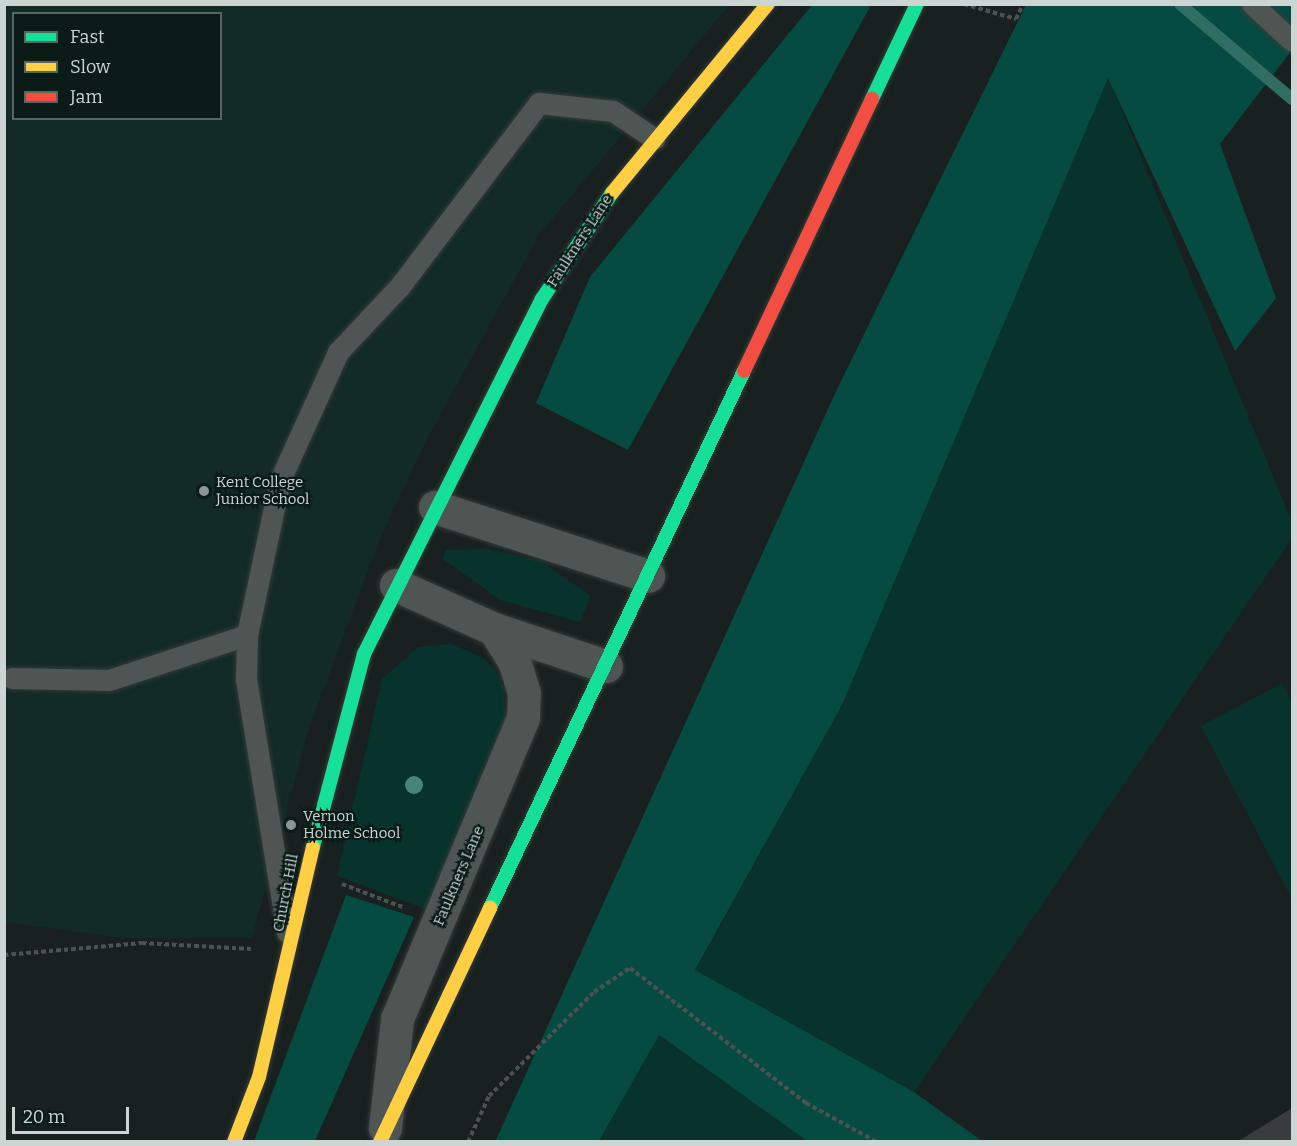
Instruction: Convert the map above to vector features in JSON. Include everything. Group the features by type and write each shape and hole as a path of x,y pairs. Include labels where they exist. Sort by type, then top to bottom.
{"street":[{"name":"Faulkners Lane","path":"396,585 542,299 604,202 768,4"},
{"path":"382,1136 917,4"},
{"path":"435,507 648,576"},
{"path":"396,585 494,629 606,666"},
{"name":"Church Hill","path":"234,1142 259,1077 291,953 338,740 364,654 396,585"},
{"name":"Faulkners Lane","path":"382,1136 397,1019 523,718 524,693 514,661 494,629"}],"lane":[{"path":"1252,4 1293,40"},
{"path":"291,953 246,680 247,635 280,480 338,352 400,285 539,103 613,111 655,139"},
{"path":"12,678 109,680 247,635"}],"path":[{"path":"964,4 1016,19 1023,4"},
{"path":"4,955 142,944 291,953"},
{"path":"468,1142 489,1095 594,992 630,968 806,1103 878,1142"}],"shaded area":[{"name":"Kent College Junior School","path":"5,5 729,5 539,235 426,441 379,541 308,731 252,938 122,938 5,922"},
{"path":"1108,77 1292,522 1292,538 914,1092 695,971 842,705"},
{"path":"488,549 541,561 591,596 580,622 500,600 443,559 446,550"},
{"path":"451,644 482,657 495,670 503,686 506,721 425,909 337,876 382,679 418,647"},
{"path":"1282,683 1292,703 1292,899 1201,726"},
{"path":"658,1035 807,1141 599,1142"}],"green space":[{"path":"812,5 871,5 628,450 536,403 590,277"},
{"path":"1026,5 1292,5 1292,50 1220,144 1276,298 1235,351 1108,78 842,705 695,970 914,1092 982,1141 807,1141 659,1035 599,1141 495,1142 838,387"},
{"path":"346,895 414,917 315,1141 254,1141"}],"building":[{"path":"1292,1108 1292,1142 1237,1142"}],"waterway":[{"path":"1180,4 1292,99"}],"traffic: fast":[{"path":"872,99 917,4"},
{"path":"313,847 364,654 542,299 612,193"},
{"path":"490,908 744,371"}],"traffic: slow":[{"path":"612,193 768,4"},
{"path":"234,1142 259,1077 313,847"},
{"path":"380,1142 490,908"}],"traffic: jam":[{"path":"744,371 872,99"}],"place":[{"name":"Kent College Junior School","path":"204,491"},
{"name":"Vernon Holme School","path":"291,825"}]}
